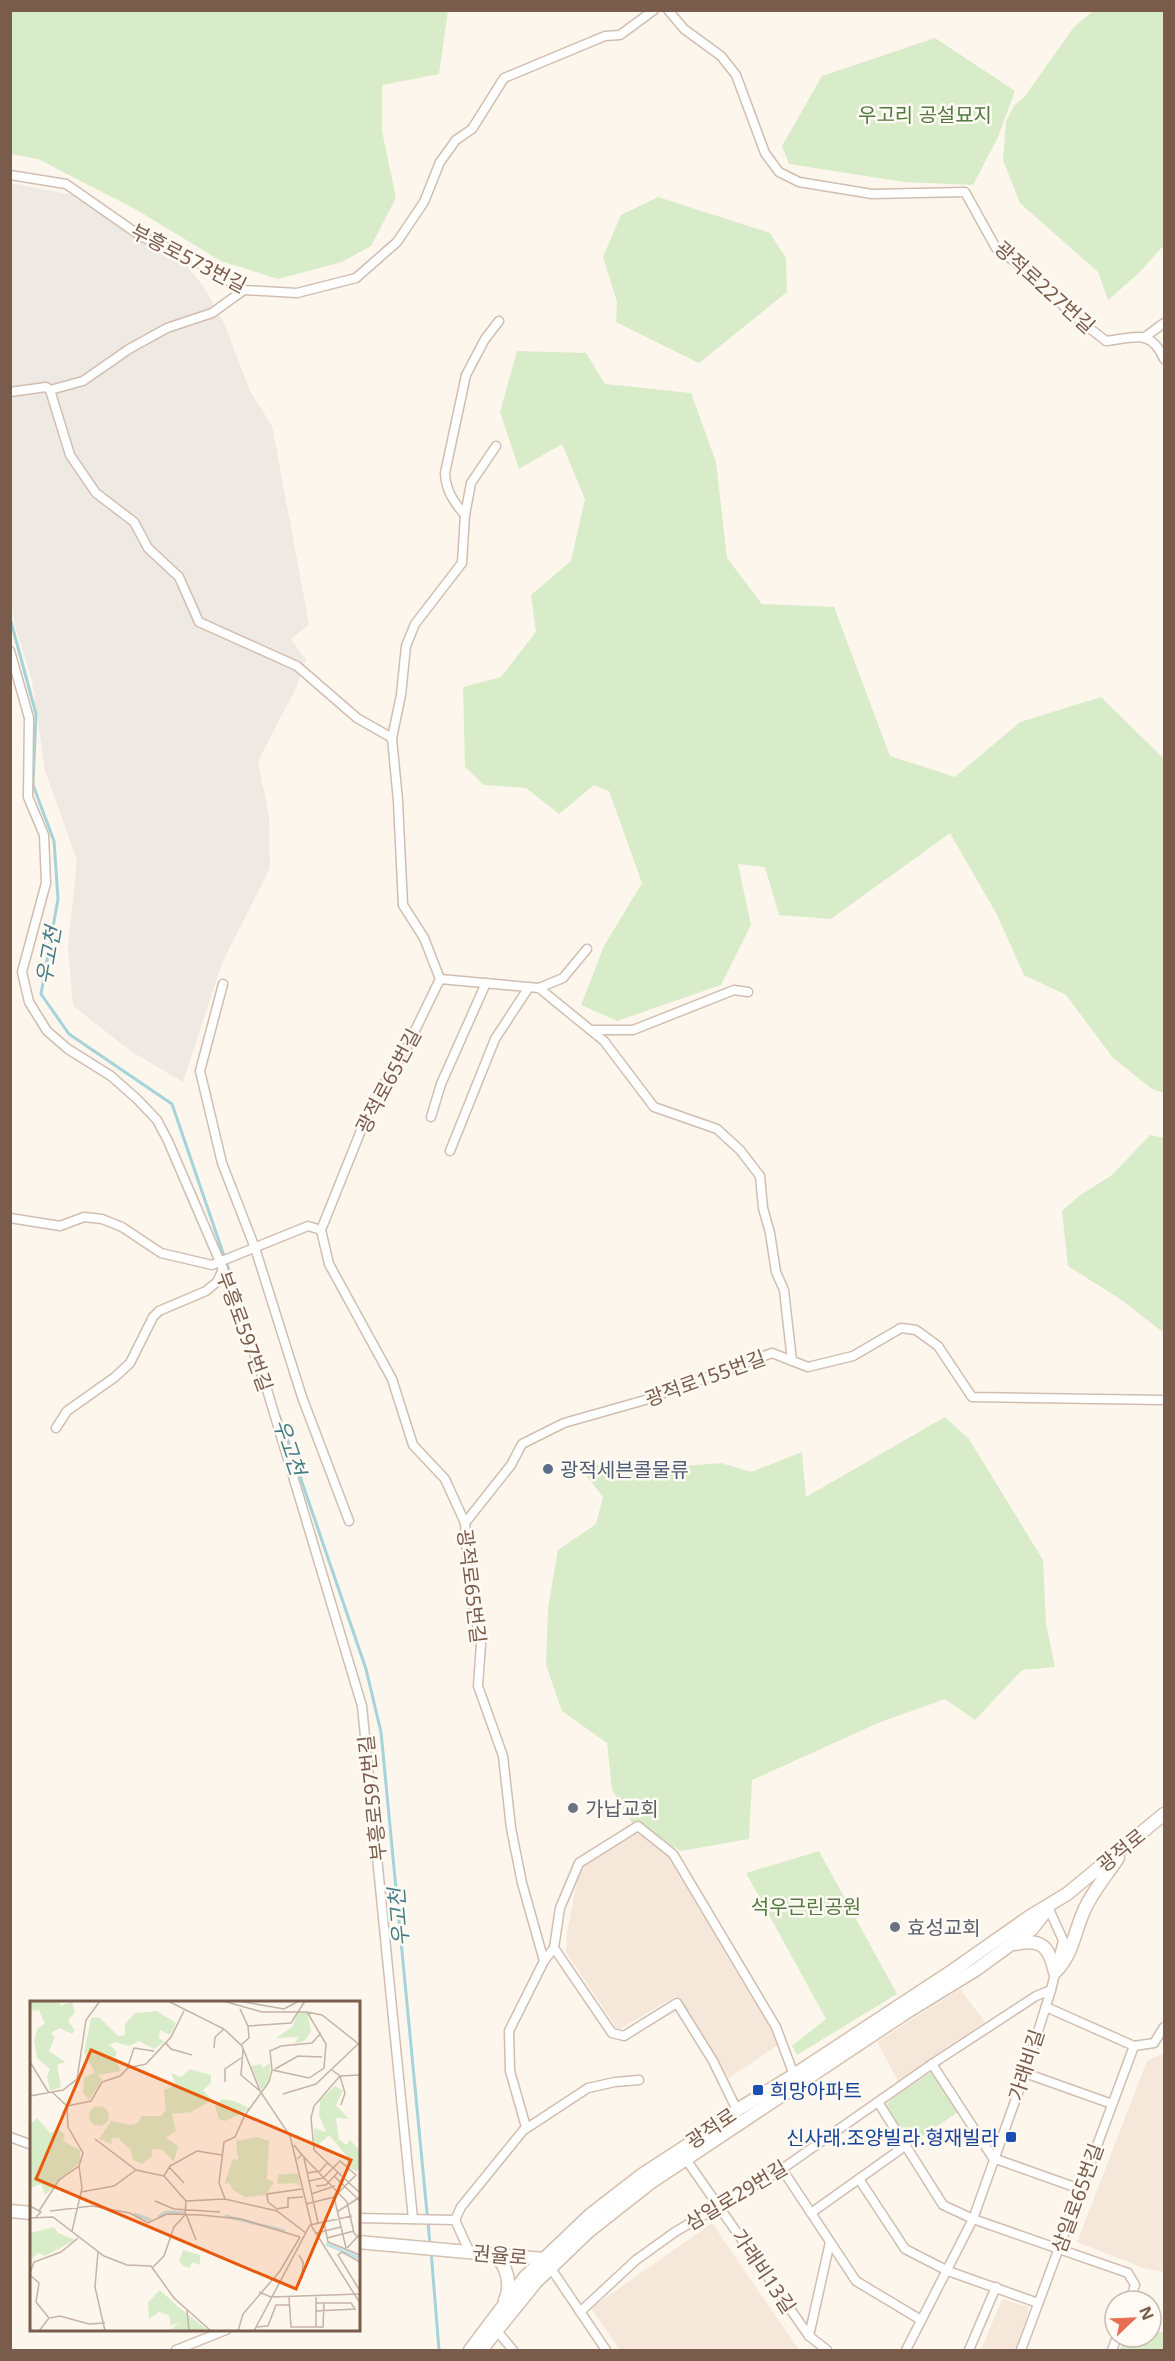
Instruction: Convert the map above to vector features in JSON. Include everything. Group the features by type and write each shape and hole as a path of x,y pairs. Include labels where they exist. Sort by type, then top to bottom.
{"main road":[{"name":"광적로","path":"481,2350 536,2282 547,2263 590,2215 634,2181 723,2122 737,2110 955,1969 1029,1917 1048,1907 1164,1814"},
{"path":"1055,1972 1067,1956 1083,1914 1094,1893 1125,1847"},
{"name":"광적로","path":"470,2350 525,2277 547,2263 685,2158 907,2012 977,1969 1032,1929 1048,1907"},
{"path":"1008,1946 1028,1941 1040,1944 1048,1950 1055,1972"},
{"path":"10,2211 30,2213"},
{"name":"권율로","path":"360,2242 492,2254 547,2263"},
{"path":"492,2254 500,2259 505,2267 507,2297 501,2307"}],"street":[{"name":"부흥로573번길","path":"10,175 66,184 142,237 182,253 244,290 297,293 356,278 397,242 424,202 440,162 456,140 472,129 504,78 605,36 620,35 654,10"},
{"name":"광적로227번길","path":"668,10 684,29 721,56 736,75 765,153 779,172 799,182 872,194 965,192 996,248 1042,282 1070,313 1106,341 1145,337"},
{"path":"50,390 83,381 129,349 167,328 212,313 244,290"},
{"path":"465,515 446,488 445,473 449,450 466,375 485,339 499,321"},
{"path":"1164,323 1145,337 1156,344 1164,358"},
{"path":"10,392 46,387 50,390 69,455 96,493 134,522 148,548 179,577 199,622 297,666 357,718 392,738"},
{"path":"496,446 471,483 465,515 462,563 416,624 406,646 401,695 392,738 398,801 403,905 424,938 440,979 534,987 563,978 587,950"},
{"name":"부흥로597번길","path":"10,651 29,718 28,796 44,835 46,883 22,972 29,1002 47,1031 68,1049 111,1076 157,1120 223,1264 265,1383 362,1706 417,2220"},
{"name":"광적로65번길","path":"440,979 408,1045 372,1103 321,1230 329,1264 392,1379 413,1445 445,1479 465,1523 469,1586 481,1644 478,1686 503,1756 511,1828 522,1883 544,1961"},
{"path":"431,1117 441,1084 486,983"},
{"path":"223,984 200,1071 222,1163 253,1248 302,1397 349,1521"},
{"path":"534,987 604,1041 654,1107 717,1129 740,1150 760,1176 763,1208 770,1233 776,1272 784,1290 792,1361"},
{"path":"450,1150 495,1039 534,987"},
{"path":"591,1030 633,1030 734,990 748,992"},
{"path":"10,1218 60,1226 84,1217 102,1219 122,1227 161,1253 212,1265 223,1264 253,1248 308,1226 321,1230"},
{"path":"56,1428 67,1411 115,1377 130,1363 153,1317 159,1311 206,1291 217,1282 223,1264"},
{"name":"광적로155번길","path":"465,1523 512,1464 522,1444 564,1423 645,1400 772,1353 808,1367 853,1356 901,1328 916,1330 938,1346 972,1397 1164,1401"},
{"path":"524,2130 526,2127 510,2071 509,2031 544,1961 554,1948 560,1908 579,1863 638,1826 673,1854 776,2027 794,2075"},
{"name":"가래비길","path":"906,2350 973,2219 1025,2073 1051,1990 1063,1940 1048,1907"},
{"path":"554,1948 612,2032 624,2036 677,2003 713,2061 737,2110"},
{"name":"삼일로29번길","path":"580,2312 636,2260 675,2232 718,2204 782,2169 932,2064 1036,1996 1051,1990"},
{"path":"1046,2007 1134,2046 1154,2043 1164,2027"},
{"name":"삼일로65번길","path":"1021,2350 1134,2046"},
{"path":"932,2064 993,2158 1080,2189"},
{"path":"1025,2073 1112,2103"},
{"path":"470,2253 455,2220 461,2206 524,2130 588,2088 639,2080"},
{"path":"878,2102 943,2205 973,2219 1128,2273 1135,2285 1134,2289"},
{"path":"10,2137 30,2144"},
{"path":"811,2213 905,2145"},
{"name":"가래비13길","path":"685,2158 809,2336 827,2350"},
{"path":"782,2169 856,2281 921,2320"},
{"path":"859,2178 905,2249 948,2271 1038,2303"},
{"path":"360,2218 455,2220"},
{"path":"809,2336 830,2242"},
{"path":"547,2263 606,2350"},
{"path":"969,2350 996,2288"},
{"path":"496,2330 513,2350"},
{"path":"177,2350 224,2331"}],"shaded area":[{"path":"10,183 73,195 184,262 203,286 224,323 250,391 272,426 309,624 291,639 306,660 296,688 258,761 269,817 270,868 222,963 183,1082 132,1052 73,1006 68,947 77,860 45,771 32,681 14,622 11,597"},
{"name":"희망아파트","path":"629,1830 651,1839 671,1857 781,2043 729,2078 676,1996 618,2030 566,1952 567,1932 582,1857"},
{"path":"960,1989 985,2022 898,2081 877,2042"},
{"path":"1164,2053 1164,2272 1146,2269 1077,2242 1147,2061"},
{"path":"712,2223 799,2350 620,2350 591,2308"},
{"path":"1002,2299 1029,2307 1019,2350 981,2350"}],"green space":[{"path":"11,10 448,11 439,74 382,85 382,131 396,198 371,246 342,262 278,279 221,261 135,209 38,159 11,154"},
{"path":"1094,10 1164,11 1164,245 1139,273 1108,300 1098,272 1020,203 1003,160 1006,121 1014,106 1025,96 1074,27"},
{"name":"우고리 공설묘지","path":"935,38 1015,91 998,137 973,185 904,182 789,164 782,146 822,76"},
{"path":"658,197 770,233 786,258 787,292 699,363 616,322 617,302 603,257 621,215"},
{"path":"517,351 586,353 605,384 691,393 716,462 727,558 762,604 834,607 890,756 955,777 1020,722 1101,697 1164,759 1164,1093 1152,1089 1113,1058 1066,995 1024,975 996,913 950,833 831,919 779,915 765,867 738,864 751,925 721,985 617,1021 581,1005 604,946 642,883 609,791 594,785 559,814 526,788 484,785 465,767 463,687 501,677 536,632 531,595 571,561 585,499 562,444 519,469 500,412"},
{"path":"1150,1135 1164,1138 1164,1333 1123,1301 1068,1266 1062,1211 1079,1196 1112,1175"},
{"path":"945,1417 969,1439 1043,1560 1046,1624 1055,1667 1022,1670 975,1720 945,1699 878,1723 752,1780 749,1839 681,1851 632,1823 612,1790 607,1743 562,1711 546,1665 548,1608 558,1550 596,1524 603,1497 581,1469 624,1460 646,1469 721,1463 751,1472 802,1452 806,1497"},
{"name":"석우근린공원","path":"819,1851 897,1994 797,2055 792,2046 826,2019 746,1873"},
{"path":"931,2072 958,2112 911,2144 886,2105 895,2096"},
{"path":"1163,2332 1164,2350 1120,2350 1163,2349"}],"waterway":[{"name":"우고천","path":"10,618 36,714 33,785 54,841 58,899 41,994 69,1034 172,1104 247,1323"},
{"name":"우고천","path":"279,1415 366,1669 381,1732 430,2244"},
{"name":"우고천","path":"431,2251 439,2350"}],"place":[{"name":"광적세븐콜물류","path":"548,1469"},
{"name":"가납교회","path":"573,1808"},
{"name":"효성교회","path":"895,1927"},
{"name":"희망아파트","path":"758,2090"},
{"name":"신사래.조양빌라.형재빌라","path":"1011,2137"}]}
